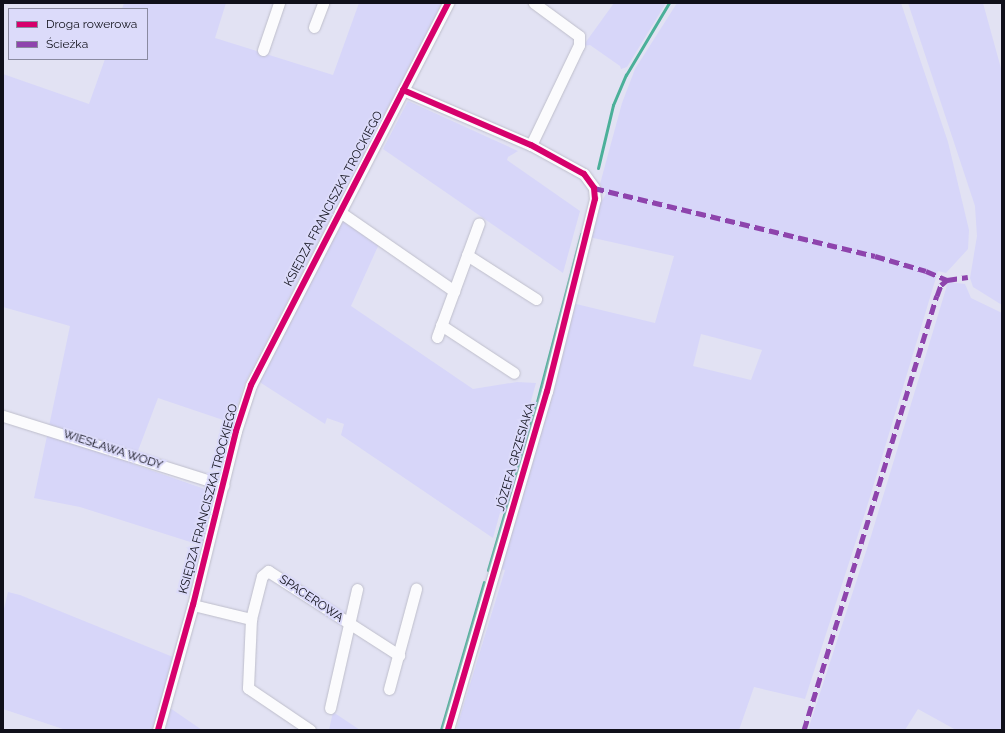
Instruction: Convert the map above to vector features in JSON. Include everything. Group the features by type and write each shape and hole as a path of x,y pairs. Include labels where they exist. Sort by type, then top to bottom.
{"street":[{"path":"263,50 279,3"},
{"path":"314,28 323,3"},
{"name":"KSIĘDZA FRANCISZKA TROCKIEGO","path":"158,730 193,604 236,431 251,385 448,3"},
{"path":"403,90 531,145 579,46 579,36 534,3"},
{"name":"JÓZEFA GRZESIAKA","path":"448,730 547,391 595,199 594,188 584,174 531,145"},
{"name":"KSIĘDZA FRANCISZKA TROCKIEGO","path":"340,212 454,291"},
{"path":"437,337 479,223"},
{"path":"467,255 536,299"},
{"path":"441,325 514,373"},
{"name":"WIESŁAWA WODY","path":"3,416 223,484"},
{"name":"SPACEROWA","path":"310,730 248,688 251,619 262,576 268,571 398,655"},
{"path":"330,708 357,589"},
{"path":"389,689 416,589"},
{"path":"193,604 251,619"}],"shaded area":[{"path":"124,3 226,3 215,38 333,75 359,3 442,3 244,385 232,423 158,398 133,464 216,493 203,546 80,507 34,498 70,326 3,307 3,74 89,104 105,60 148,60 148,8 122,8"},
{"path":"614,3 666,3 627,67 621,69 620,66 590,45 583,46"},
{"path":"677,3 901,3 948,142 969,230 968,249 946,273 938,271 866,510 805,699 754,687 739,730 456,730 505,570 498,568 572,303 655,323 674,256 589,237 595,212 606,194 600,184 622,103 635,69","holes":["701,334 762,350 751,380 693,366"]},
{"path":"908,3 983,3 1002,72 1002,305 973,287 970,278 977,236 975,206"},
{"path":"408,101 518,151 508,157 507,160 580,211 563,273 383,149"},
{"path":"345,221 379,244 351,306 473,389 517,382 536,383 493,538 341,435 344,424 327,418 325,424 258,381 310,279 341,224"},
{"path":"948,282 965,284 971,298 1002,313 1002,730 956,730 918,709 905,730 808,730 871,536"},
{"path":"8,592 20,595 173,657 153,730 66,730 3,709 3,613"},
{"path":"170,708 202,730 164,730"},
{"path":"333,712 360,730 329,730"}],"waterway":[{"path":"598,168 613,105 626,75 669,3"},
{"path":"488,570 537,402 581,234"},
{"path":"441,730 484,582"}],"marked path":[{"path":"594,188 875,256 926,271 947,280 968,277"},
{"path":"804,730 937,296 941,285 947,280"}],"cycle path":[{"path":"158,730 193,605 236,431 251,385 448,3"},
{"path":"403,90 531,145 584,174 594,188 595,199 547,391 448,730"}]}
